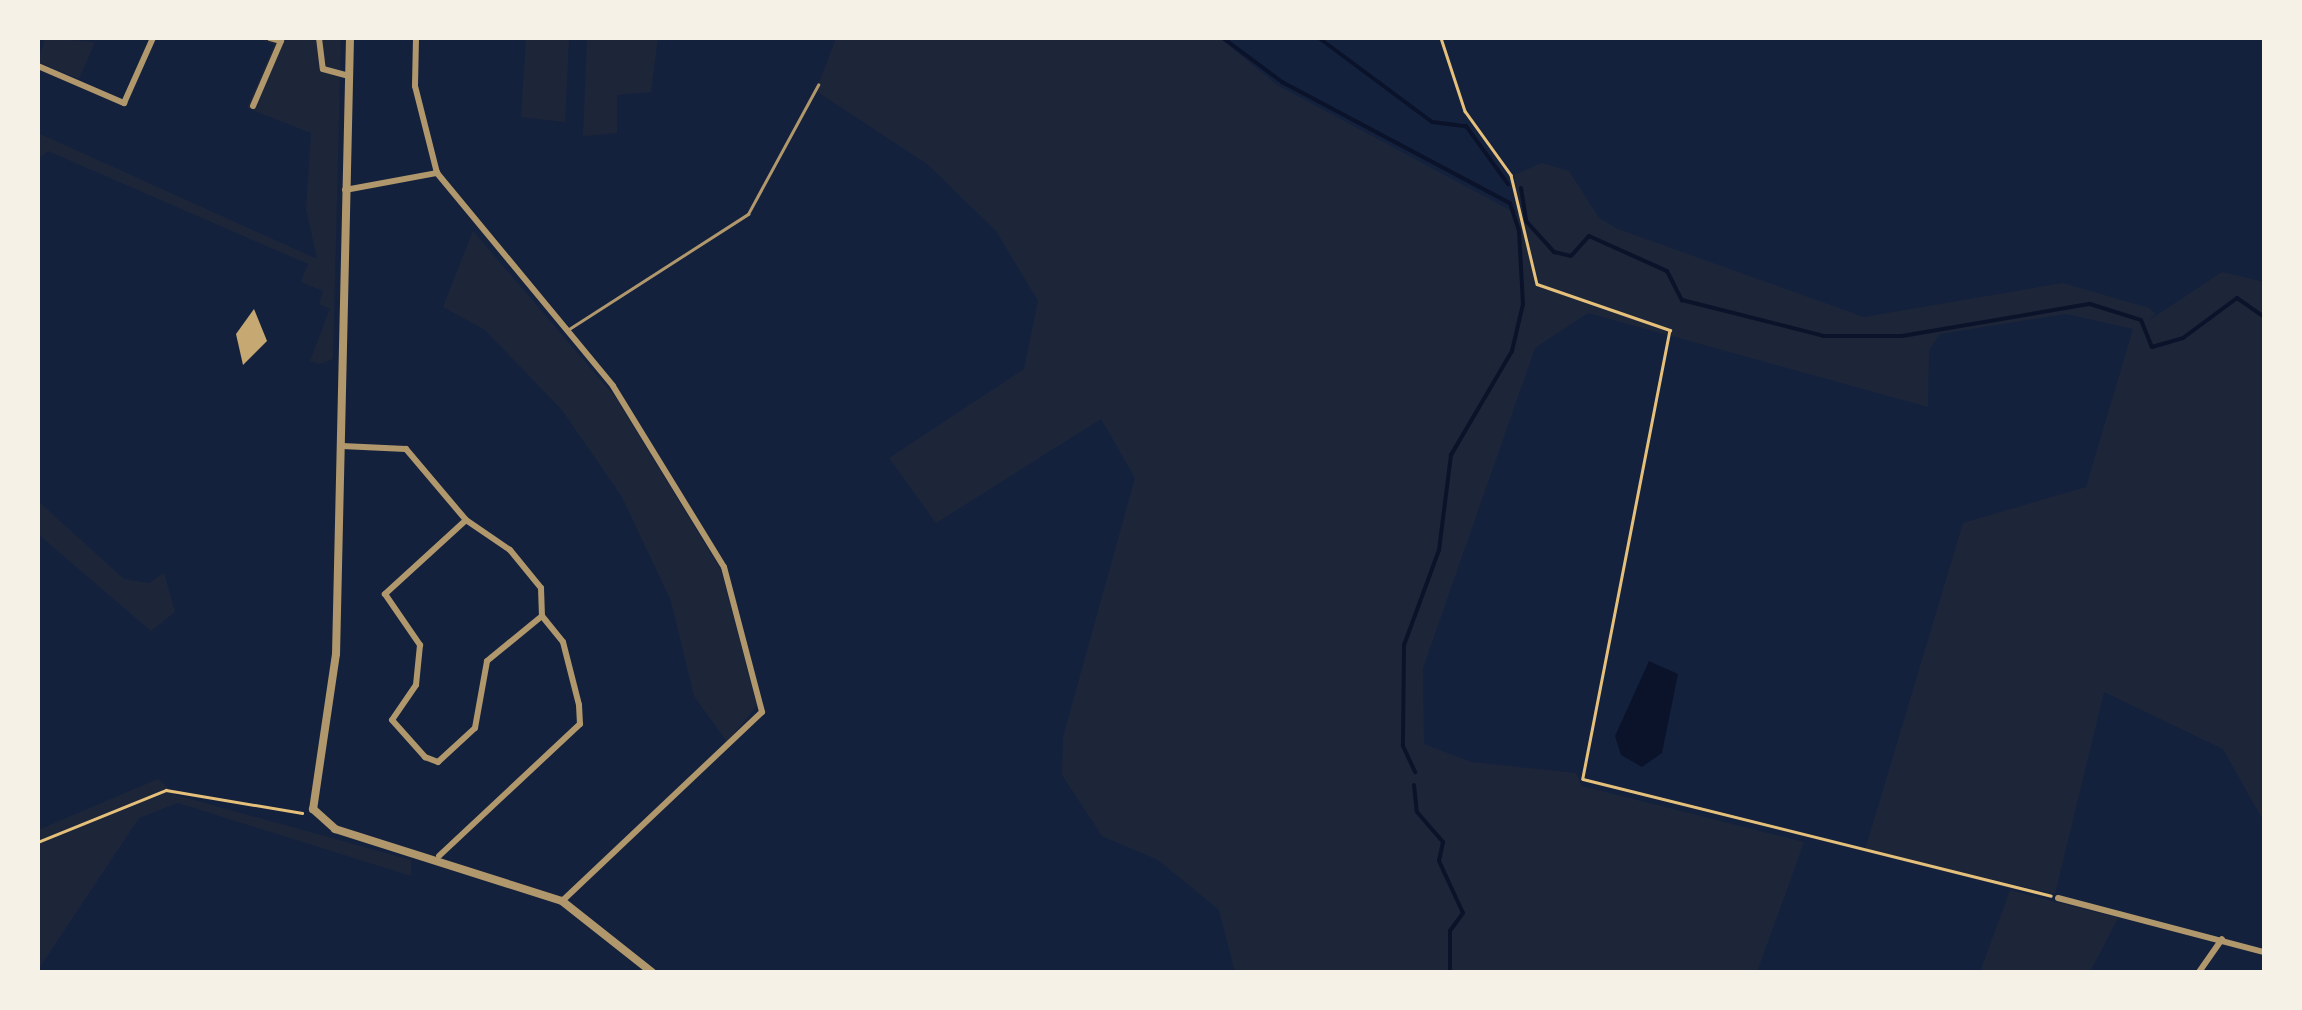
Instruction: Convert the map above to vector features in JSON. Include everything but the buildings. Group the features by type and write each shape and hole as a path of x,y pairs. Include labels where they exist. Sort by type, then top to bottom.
{"street":[{"path":"38,66 124,103 153,38"},
{"path":"253,106 282,39 270,38"},
{"path":"319,38 323,69 349,76"},
{"path":"350,38 336,654 313,809 334,829 439,856 562,901 652,972"},
{"path":"416,38 426,134 437,173 568,330 724,567 762,712 757,724 562,901"},
{"path":"344,190 415,181 437,173"},
{"path":"342,446 406,449 466,520 510,550 541,588 542,616 563,642 580,724 439,856"},
{"path":"466,520 385,594 420,645 416,685 392,720 425,757 438,762 475,728 487,661 542,616"},
{"path":"2056,897 2264,952"},
{"path":"2199,972 2222,939"}],"lane":[{"path":"568,330 748,214 818,85"}],"path":[{"path":"1441,38 1465,111 1511,175 1537,284 1670,330 1583,780 2056,897"},
{"path":"38,842 149,792 283,813 313,809"}],"shaded area":[{"path":"45,38 95,42 79,79 38,62"},
{"path":"257,38 341,38 333,359 320,364 310,361 330,309 319,304 323,291 301,282 308,264 48,151 38,159 38,133 317,259 306,208 311,133 247,108 274,45"},
{"path":"526,38 569,38 565,122 521,117"},
{"path":"587,38 658,38 651,92 617,95 617,133 583,136"},
{"path":"836,38 1220,38 1277,85 1521,216 1514,175 1542,163 1569,171 1599,218 1618,229 1864,317 2063,283 2149,308 2156,314 2148,321 2222,272 2264,282 2264,822 2223,749 2104,692 2055,894 1865,850 1963,523 2086,487 2133,329 2066,314 1940,334 1929,350 1928,407 1588,313 1535,348 1423,668 1424,744 1471,762 1576,773 1582,786 1804,842 1757,972 1235,972 1219,910 1158,860 1102,836 1062,775 1063,737 1135,478 1101,419 936,523 889,458 1024,369 1038,301 996,231 927,164 816,91"},
{"path":"473,231 616,398 721,570 757,706 727,742 694,696 671,601 622,497 562,410 485,330 443,307"},
{"path":"38,501 124,579 149,583 164,573 175,612 151,631 38,534"},
{"path":"1649,661 1678,674 1662,753 1642,767 1621,755 1615,736"},
{"path":"158,779 176,795 411,860 411,876 178,803 139,818 38,970 38,830"},
{"path":"2010,890 2118,918 2090,972 1980,972"}],"waterway":[{"path":"1223,38 1282,82 1510,203 1519,231 1523,304 1512,351 1451,455 1439,550 1404,645 1403,746 1415,772"},
{"path":"1319,38 1432,122 1466,126 1508,184"},
{"path":"1521,188 1526,221 1554,252 1571,256 1589,236 1667,271 1682,300 1824,336 1902,336 2090,304 2141,320 2152,347 2183,338 2237,298 2264,317"},
{"path":"1414,785 1417,812 1443,842 1439,861 1463,913 1450,931 1450,972"}]}
